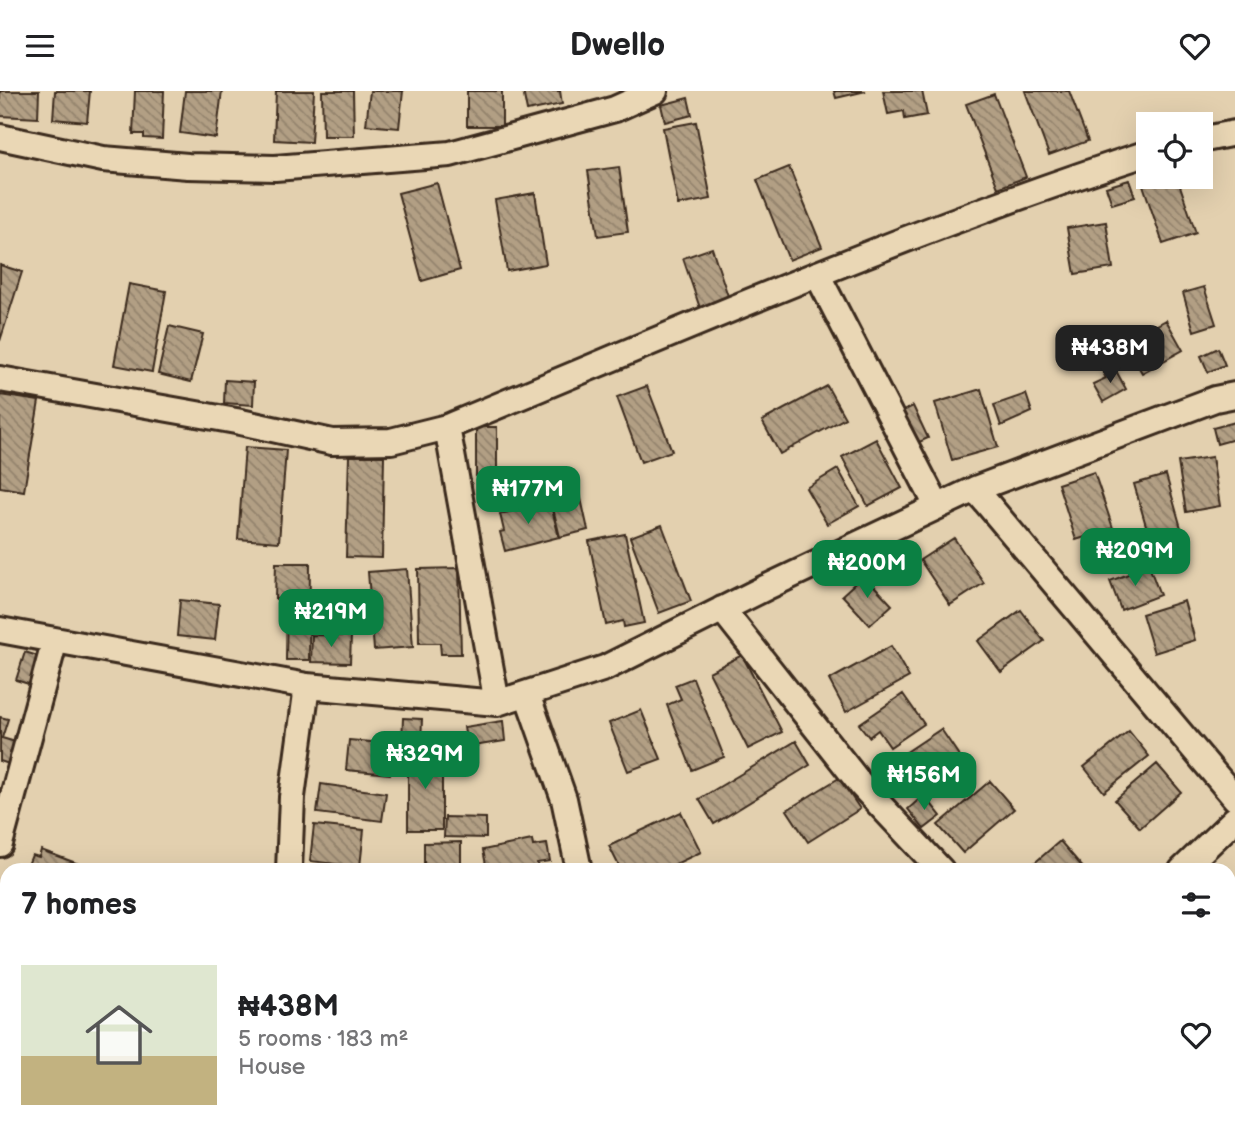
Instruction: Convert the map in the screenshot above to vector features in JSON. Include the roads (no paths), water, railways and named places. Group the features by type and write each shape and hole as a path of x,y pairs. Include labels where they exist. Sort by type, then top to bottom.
{"street":[{"path":"0,137 103,159 188,166 275,168 450,154 615,109 655,91"},
{"path":"1213,137 1235,133"},
{"path":"0,379 236,421 332,442 391,441 447,427 817,274 1041,188 1136,157"},
{"path":"817,274 937,506"},
{"path":"0,630 307,686 497,703 605,668 722,609 975,489 1202,403 1235,395"},
{"path":"447,427 497,703"},
{"path":"975,489 1235,798"},
{"path":"722,609 862,786 934,863"},
{"path":"0,844 55,640"},
{"path":"289,863 292,797 307,686"},
{"path":"527,694 564,799 578,863"},
{"path":"1189,863 1235,819"}]}
